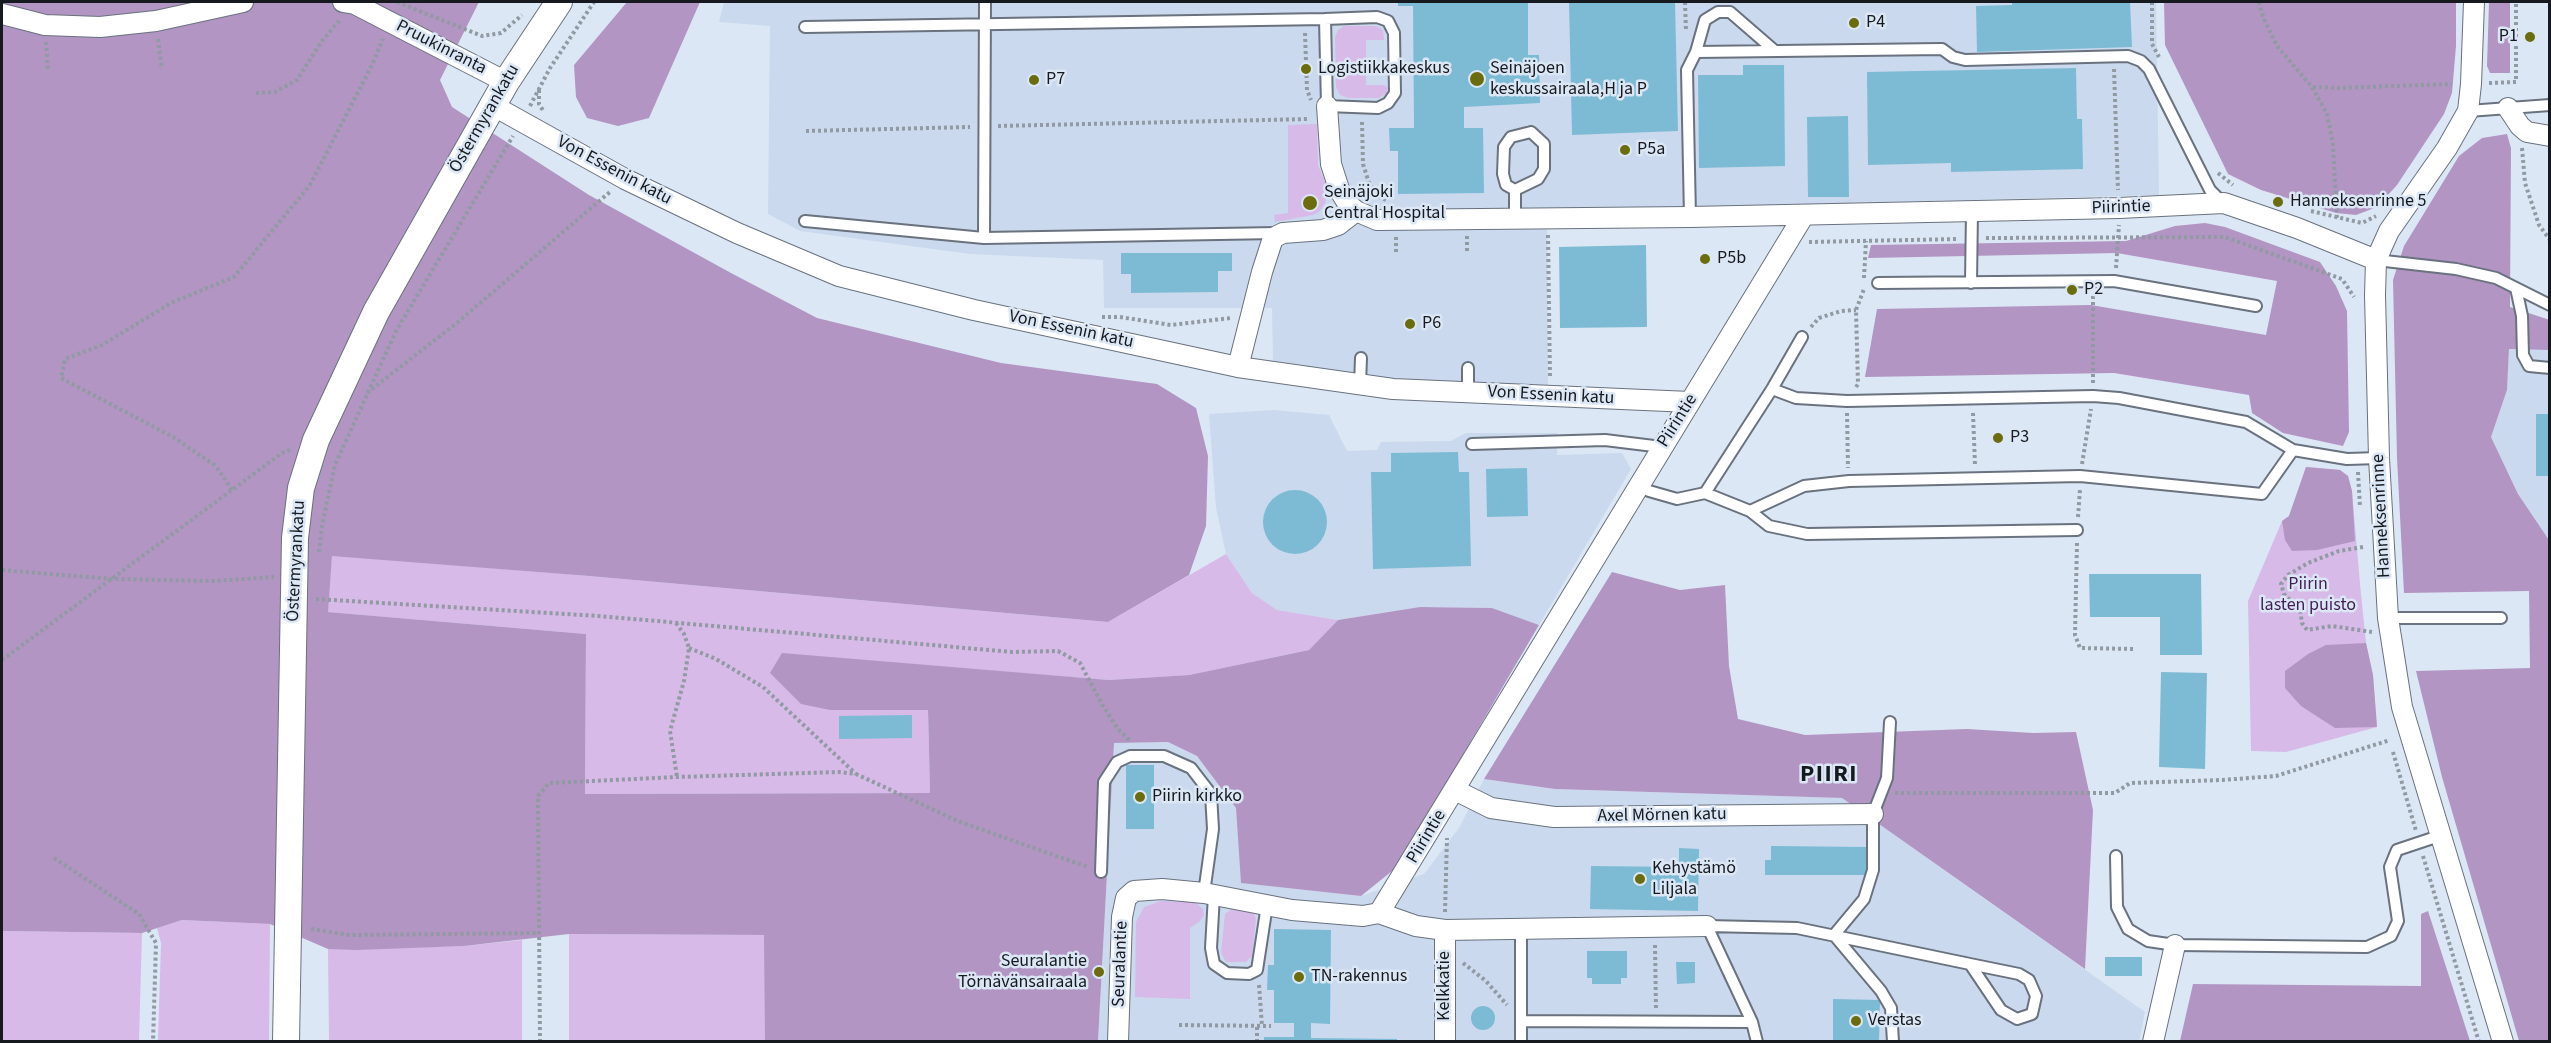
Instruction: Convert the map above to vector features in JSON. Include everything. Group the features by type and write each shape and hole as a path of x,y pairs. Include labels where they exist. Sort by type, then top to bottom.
{"street":[{"path":"2,14 45,25 100,27 156,21 243,2"},
{"name":"Östermyrankatu","path":"286,1041 295,538 301,488 316,440 376,312 492,105 559,2"},
{"name":"Hanneksenrinne","path":"2474,2 2461,86 2468,111 2447,148 2390,231 2376,260 2374,295 2379,458 2380,620 2439,836 2503,1041"},
{"name":"Pruukinranta","path":"349,3 390,21 506,82"},
{"name":"Von Essenin katu","path":"492,105 625,178 737,233 839,276 974,310 1238,367 1393,389 1690,402"},
{"path":"2515,114 2527,132 2550,136"},
{"path":"1323,115 1331,164 1339,189 1348,204 1356,211 1377,220 1804,215"},
{"name":"Piirintie","path":"1379,913 1804,215 2119,208 2224,203 2376,260"},
{"path":"1238,367 1268,249 1273,238 1283,233 1323,230 1338,225 1356,211"},
{"name":"Axel Mörnen katu","path":"1455,790 1491,808 1554,817 1873,813"},
{"name":"Seuralantie","path":"1118,1041 1122,917 1126,898 1134,891 1162,889 1209,894"},
{"path":"1209,894 1292,910 1363,916 1379,913 1416,926 1445,930 1707,926"},
{"name":"Kelkkatie","path":"1445,930 1445,1041"},
{"path":"2153,1041 2175,945"}],"lane":[{"path":"984,238 983,25 985,2"},
{"path":"1690,217 1687,70 1696,52 1705,20 1718,12 1730,12 1775,51"},
{"path":"805,27 1377,17 1388,21 1394,33 1395,93 1388,103 1378,108 1323,115 1325,18"},
{"path":"1696,52 1942,50 1953,57 1965,60 2128,56 2141,61 2149,69 2210,190 2224,203"},
{"path":"2468,111 2515,114 2550,105"},
{"path":"1531,132 1544,144 1544,170 1538,179 1515,190 1506,185 1503,174 1504,147 1511,137 1531,132"},
{"path":"1515,190 1515,220"},
{"path":"1971,283 1972,211"},
{"path":"805,221 984,238 1283,233"},
{"path":"2376,260 2456,269 2496,278 2550,305"},
{"path":"1878,283 2114,281 2256,306"},
{"path":"2516,288 2522,316 2523,355 2529,366 2550,368"},
{"path":"1705,493 1772,389 1802,337"},
{"path":"1360,384 1361,358"},
{"path":"1468,368 1468,393"},
{"path":"1772,389 1796,398 1847,401 2093,396 2119,398 2246,422 2293,450 2357,459 2379,458"},
{"path":"1472,444 1605,440 1662,447"},
{"path":"1750,511 1804,486 1849,481 2080,476 2262,494 2293,450"},
{"path":"1639,485 1649,491 1677,499 1705,493 1750,511 1769,526 1807,534 2077,530"},
{"path":"2380,620 2501,618"},
{"path":"1834,935 1864,899 1873,870 1873,813 1887,777 1890,722"},
{"path":"1101,872 1104,782 1117,762 1130,756 1164,756 1191,768 1211,794 1213,829 1209,894 1210,948 1214,964 1227,972 1248,974 1257,970 1267,905"},
{"path":"2116,856 2117,907 2128,929 2148,941 2175,945 2367,947 2391,936 2398,921 2390,867 2397,850 2439,836"},
{"path":"1757,1041 1752,1022 1707,926 1797,928 2019,974 2029,980 2036,996 2032,1014 2018,1019 2001,1010 1970,964"},
{"path":"1521,928 1521,1041"},
{"path":"1834,935 1881,991 1891,1008 1893,1041"},
{"path":"1521,1021 1752,1022"}],"path":[{"path":"397,2 482,36 501,33 525,12"},
{"path":"318,556 335,465 396,331 522,122 550,68 594,2"},
{"path":"2152,2 2152,44 2163,64"},
{"path":"2259,2 2263,17 2277,46 2312,87 2326,114 2333,144 2342,279 2354,296 2355,306"},
{"path":"2516,2 2515,114 2525,183 2540,225 2550,240"},
{"path":"256,93 275,92 297,80 349,3"},
{"path":"1305,18 1307,90 1314,107 1323,115"},
{"path":"156,21 162,69"},
{"path":"232,490 216,466 173,437 61,378 65,359 102,345 173,302 234,277 310,185 371,67 390,21"},
{"path":"45,25 48,71"},
{"path":"2114,56 2119,208 2119,237 2114,281"},
{"path":"2312,87 2461,86 2516,82"},
{"path":"539,90 539,104 545,114"},
{"path":"806,131 1323,115 1370,122"},
{"path":"1362,122 1363,164 1369,183 1379,197 1396,203"},
{"path":"2215,171 2237,188"},
{"path":"367,393 458,322 625,178"},
{"path":"2307,210 2362,223 2382,210"},
{"path":"1548,231 1551,396"},
{"path":"1467,233 1476,233"},
{"path":"1788,240 2225,237 2342,279"},
{"path":"1802,337 1819,318 1841,311 1857,310 1864,294 1866,241"},
{"path":"1093,317 1120,317 1171,325 1233,318 1250,321"},
{"path":"1973,399 1976,478"},
{"path":"2,660 282,453 316,440"},
{"path":"2357,459 2361,514"},
{"path":"2362,536 2364,556"},
{"path":"2363,547 2339,551 2308,563 2288,575 2281,584 2284,594 2300,610 2307,630 2332,626 2374,633"},
{"path":"2,570 112,579 213,582 316,577 316,600 599,616 1012,652 1058,651 1080,663 1118,729 1145,756"},
{"path":"2375,642 2374,633 2380,620"},
{"path":"676,622 689,648 684,681 670,731 676,777"},
{"path":"689,648 717,659 763,687 856,774"},
{"path":"2388,729 2419,843 2479,1041"},
{"path":"1881,793 2115,793 2130,783 2276,776 2390,740"},
{"path":"540,1041 538,796 549,783 839,772 856,774 960,822 1101,872"},
{"path":"1445,930 1447,829"},
{"path":"54,858 139,914 156,943 153,1041"},
{"path":"311,917 311,940"},
{"path":"1655,926 1657,1022"},
{"path":"311,929 350,935 539,933"},
{"path":"1445,950 1486,981 1521,1021"},
{"path":"1257,1041 1261,996"},
{"path":"1179,1025 1271,1026"}],"shaded area":[{"path":"2,2 479,2 440,80 452,107 589,195 817,318 1001,363 1157,384 1196,408 1208,456 1206,526 1189,575 1108,622 589,576 332,556 328,612 586,634 585,794 930,793 928,710 830,710 801,704 770,673 782,653 1109,680 1189,675 1309,650 1338,620 1420,607 1492,608 1539,625 1397,867 1361,896 1241,883 1236,808 1197,756 1168,742 1114,743 1098,1041 765,1041 764,935 569,934 464,946 356,950 328,949 270,924 182,920 142,933 2,931"},
{"path":"627,2 700,2 649,118 618,126 587,118 576,97 574,65"},
{"name":"Seinäjoki Central Hospital","path":"724,2 2156,2 2159,195 1547,211 1548,391 1404,381 1273,361 1272,308 1104,308 1103,260 970,254 800,231 768,214 770,26 719,22"},
{"path":"2164,2 2456,2 2456,46 2452,93 2444,114 2397,185 2377,207 2356,215 2336,213 2261,190 2228,174 2165,45"},
{"path":"2489,2 2510,2 2510,73 2490,73 2487,66"},
{"path":"2507,134 2511,148 2510,307 2550,320 2549,350 2509,349 2507,390 2491,437 2518,494 2549,540 2549,1041 2519,1041 2442,777 2416,671 2530,668 2529,591 2404,593 2397,458 2393,280 2404,246 2459,156 2482,138"},
{"path":"2205,223 2225,227 2320,262 2336,286 2347,311 2349,432 2343,446 2283,433 2252,413 2249,395 2114,373 1865,377 1877,309 2091,305 2266,335 2277,281 2117,253 1868,258 1871,245 2126,241 2175,226"},
{"path":"2509,349 2549,350 2549,540 2518,494 2491,437 2507,390"},
{"path":"1274,410 1329,415 1347,451 1377,450 1381,442 1451,441 1466,433 1557,433 1557,455 1622,453 1631,469 1539,625 1492,608 1420,607 1338,620 1277,610 1252,593 1226,554 1216,508 1209,414"},
{"path":"2306,467 2340,470 2348,476 2352,491 2355,541 2317,550 2292,551 2285,540 2282,521 2289,516"},
{"path":"1612,572 1680,590 1725,585 1729,666 1738,719 1805,735 1967,729 2033,733 2076,732 2093,810 2085,969 1842,798 1555,789 1484,779"},
{"path":"2366,643 2373,675 2377,727 2335,728 2301,706 2285,688 2285,671 2308,654 2326,645"},
{"name":"PIIRI","path":"1168,742 1197,756 1236,808 1242,883 1361,896 1424,874 1459,828 1484,779 1555,789 1842,798 2145,1012 2139,1042 1098,1042 1114,743"},
{"path":"2428,911 2470,1041 2180,1041 2193,984 2421,986 2421,914"}],"green space":[{"path":"1344,26 1376,26 1383,30 1384,40 1366,40 1366,85 1385,85 1388,88 1387,93 1379,98 1348,98 1340,95 1336,87 1335,37 1338,30"},
{"path":"1317,124 1318,165 1325,182 1327,193 1325,203 1320,211 1313,215 1275,222 1274,215 1288,213 1288,125"},
{"name":"Piirin lasten puisto","path":"2306,467 2340,470 2348,476 2352,491 2366,643 2373,675 2377,727 2286,752 2251,751 2248,601 2282,521 2289,516"},
{"path":"1226,554 1252,593 1277,610 1338,620 1309,650 1189,675 1109,680 926,666 830,710 928,709 930,793 585,794 586,634 327,612 332,555 1108,622"},
{"path":"1161,901 1195,902 1203,909 1204,915 1200,921 1190,928 1190,999 1135,997 1136,922 1144,907"},
{"path":"1232,909 1253,912 1256,919 1252,956 1246,962 1226,962 1221,953 1225,914"},
{"path":"182,920 270,924 269,1041 158,1041 161,943 157,928"},
{"path":"2,931 142,933 139,1041 2,1042"},
{"path":"569,934 765,935 765,1041 569,1042"},
{"path":"522,940 522,1041 329,1041 328,949 464,946"}],"building":[{"name":"Seinäjoen keskussairaala,H ja P","path":"1398,2 1528,2 1528,55 1539,55 1540,103 1464,107 1464,128 1483,128 1484,193 1398,194 1398,151 1390,151 1389,128 1414,128 1413,6 1398,6"},
{"path":"1569,2 1675,2 1678,131 1572,135"},
{"path":"2012,2 2130,2 2132,47 1977,52 1976,6 2012,5"},
{"path":"1743,65 1784,65 1785,166 1699,168 1698,75 1743,75"},
{"path":"2076,68 2077,119 2082,119 2083,169 1951,172 1951,163 1868,165 1867,72"},
{"path":"1848,116 1849,197 1808,197 1807,117"},
{"path":"1646,245 1647,327 1560,328 1559,247"},
{"path":"1121,253 1232,253 1232,271 1218,271 1218,292 1131,293 1131,274 1121,274"},
{"path":"2536,414 2550,414 2550,476 2536,476"},
{"path":"1458,452 1459,472 1469,472 1471,566 1373,569 1371,472 1391,472 1391,453"},
{"path":"1527,468 1528,516 1487,517 1486,469"},
{"path":"1295,490 1307,492 1318,499 1325,510 1327,522 1325,534 1318,545 1307,552 1295,554 1283,552 1272,545 1265,534 1263,522 1265,510 1272,499 1283,492"},
{"path":"2089,574 2201,574 2202,655 2160,655 2160,617 2090,617"},
{"path":"2161,672 2207,673 2205,769 2159,767"},
{"path":"912,715 912,738 839,739 839,716"},
{"name":"Piirin kirkko","path":"1126,765 1154,765 1154,829 1126,829"},
{"path":"1771,846 1866,847 1866,875 1765,875 1765,860 1771,860"},
{"path":"1679,848 1699,849 1698,911 1590,909 1591,866 1679,867"},
{"name":"TN-rakennus","path":"1274,929 1331,930 1330,1024 1311,1023 1311,1038 1397,1039 1397,1042 1264,1042 1264,1037 1294,1037 1294,1023 1274,1023 1274,990 1267,990 1268,965 1274,965"},
{"path":"1587,951 1627,951 1627,978 1621,978 1621,984 1592,984 1592,978 1587,978"},
{"path":"2105,957 2142,957 2142,976 2105,976"},
{"path":"1676,962 1695,962 1695,983 1677,984"},
{"name":"Verstas","path":"1833,999 1880,1000 1879,1042 1833,1042"},
{"path":"1483,1006 1488,1007 1494,1013 1494,1023 1488,1029 1483,1030 1478,1029 1472,1023 1471,1018 1472,1013 1478,1007"}],"place":[{"name":"P4","path":"1854,23"},
{"name":"P1","path":"2530,37"},
{"name":"Logistiikkakeskus","path":"1306,69"},
{"name":"Seinäjoen keskussairaala,H ja P","path":"1477,79"},
{"name":"P7","path":"1034,80"},
{"name":"P5a","path":"1625,150"},
{"name":"Hanneksenrinne 5","path":"2278,202"},
{"name":"Seinäjoki Central Hospital","path":"1310,203"},
{"name":"P5b","path":"1705,259"},
{"name":"P2","path":"2072,290"},
{"name":"P6","path":"1410,324"},
{"name":"P3","path":"1998,438"},
{"name":"Piirin kirkko","path":"1140,797"},
{"name":"Kehystämö Liljala","path":"1640,879"},
{"name":"Seuralantie Törnävänsairaala","path":"1099,972"},
{"name":"TN-rakennus","path":"1299,977"},
{"name":"Verstas","path":"1856,1021"}],"district":[{"name":"PIIRI","path":"1829,776"}]}
